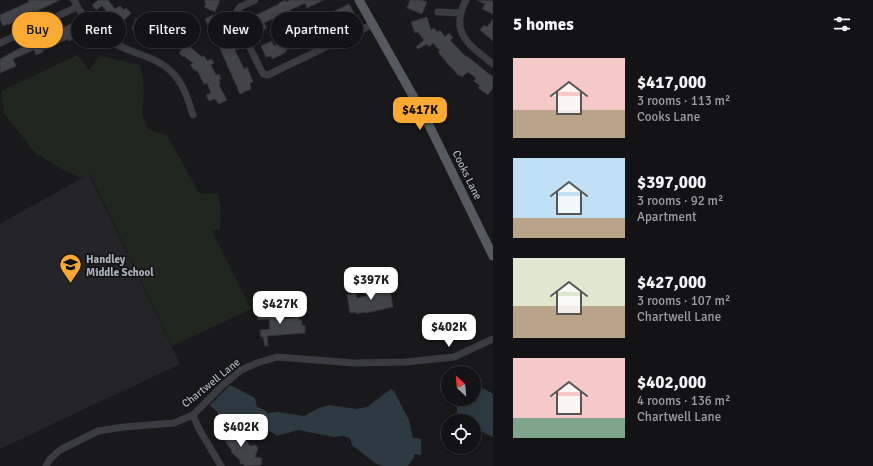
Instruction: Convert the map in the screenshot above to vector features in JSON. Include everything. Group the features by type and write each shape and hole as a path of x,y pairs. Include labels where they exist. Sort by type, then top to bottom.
{"main road":[{"name":"Cooks Lane","path":"360,0 426,119 493,256"}],"street":[{"path":"74,0 77,8 91,27 124,48 155,59 170,70 178,79 187,96 193,115"},
{"path":"255,0 240,7 234,16 263,74 268,75 373,24"},
{"path":"466,0 460,13 462,33 470,46 493,64"},
{"path":"0,43 77,8"},
{"path":"438,12 460,13"},
{"name":"Chartwell Lane","path":"46,466 50,459 60,450 98,431 124,427 174,423 193,415 223,385 242,370 276,357 354,363 406,362 454,357 493,339"},
{"path":"193,415 199,429 221,466"}],"shaded area":[{"path":"77,55 89,70 100,56 140,65 143,78 144,96 142,114 148,129 167,135 199,193 218,194 221,210 220,229 212,231 251,309 172,346 90,174 81,178 35,153 4,113 1,91"},
{"name":"Handley Middle School","path":"89,174 180,364 0,449 0,224"},
{"path":"230,385 255,398 257,407 268,413 278,412 304,416 319,408 329,405 356,409 367,407 391,389 394,391 409,420 413,438 421,439 421,455 414,454 414,457 408,466 383,466 375,463 352,445 350,438 343,436 334,437 298,430 277,436 264,428 231,420 218,413 210,405"},
{"path":"481,387 493,394 493,437 481,431 481,414 457,414 457,406 481,406"}],"building":[{"path":"28,0 60,0 35,12 12,12 12,23 3,26 0,15 29,2"},
{"path":"98,0 108,0 115,9 120,6 124,10 126,8 131,13 126,18 126,12 107,12 102,6 96,10 92,5"},
{"path":"220,0 215,12 204,7 206,4 204,1"},
{"path":"285,0 286,2 289,0 324,0 307,8 305,3 290,10 291,12 271,12 271,20 264,23 267,28 263,30 262,12"},
{"path":"410,0 421,0 427,2 422,14 407,8"},
{"path":"477,0 493,1 493,14 482,9 485,4"},
{"path":"349,4 353,12 332,12"},
{"path":"427,17 431,30 434,28 437,32 440,30 445,37 449,33 453,38 450,40 466,57 467,56 493,76 493,88 488,95 478,88 480,86 474,81 476,78 468,72 462,77 460,75 459,76 438,52 440,51 433,43 429,47 427,44 418,49 416,47 424,40 418,32 415,33 411,22"},
{"path":"208,18 208,26 205,19"},
{"path":"493,19 493,41 480,30 484,25 487,27"},
{"path":"71,24 71,40 69,41 68,39 63,41 63,27"},
{"path":"271,41 271,48 291,48 272,59 271,56 266,57 262,48 263,45"},
{"path":"20,48 48,48 36,55 34,50 13,59 16,66 0,73 0,59"},
{"path":"183,48 191,48 202,57 204,56 208,61 211,59 214,63 211,65 216,75 219,74 221,79 219,80 219,85 227,100 219,104 215,99 209,101 206,95 211,93 207,83 204,84 197,70 195,71 190,65 193,63 179,53"},
{"path":"220,48 239,48 235,50 244,69 247,67 253,82 250,83 251,89 240,94"},
{"path":"389,284 393,307 366,313 350,313 347,295 356,293 357,298 366,296 365,292 380,291 379,285"},
{"path":"304,297 305,304 297,305 295,298"},
{"path":"264,309 278,309 279,316 282,319 299,317 299,320 302,320 302,326 305,325 305,333 267,336 268,346 265,346 260,330 270,329 269,319 258,320 257,312 264,312"},
{"path":"223,426 230,426 230,431 241,433 250,446 256,445 258,448 255,457 262,458 261,465 244,466 244,464 240,464 240,460 231,452 232,451 222,437 226,434 222,430"}],"place":[{"name":"Handley Middle School","path":"71,284"}]}
